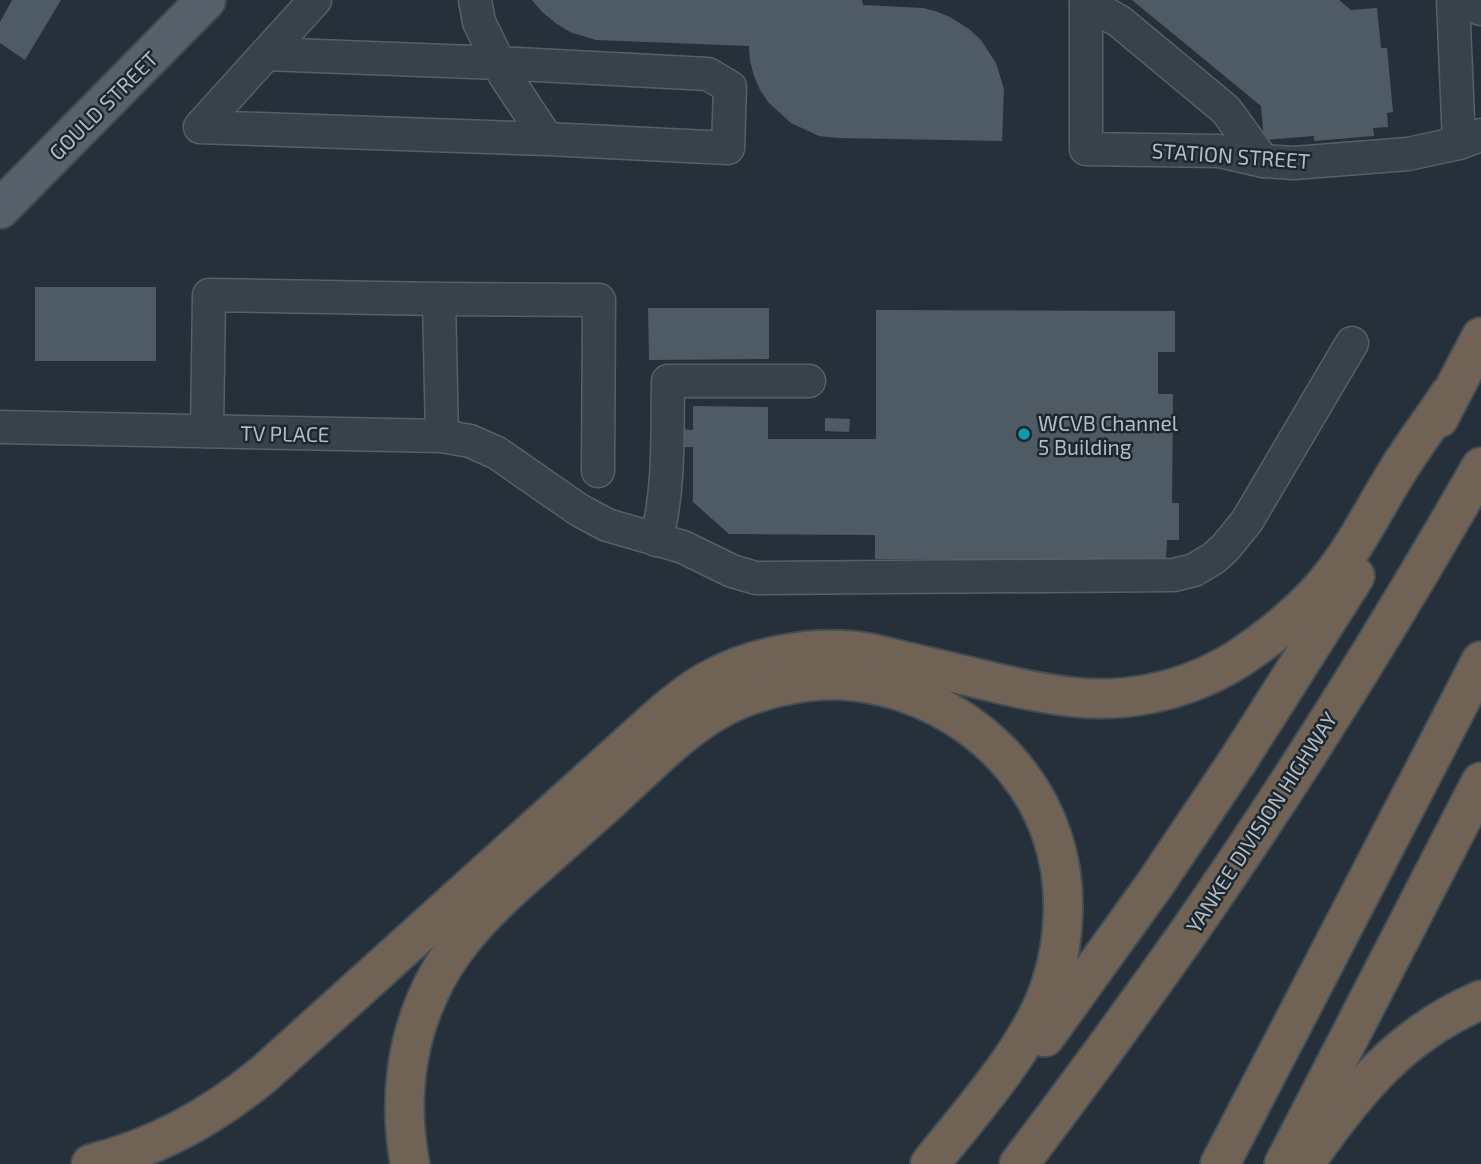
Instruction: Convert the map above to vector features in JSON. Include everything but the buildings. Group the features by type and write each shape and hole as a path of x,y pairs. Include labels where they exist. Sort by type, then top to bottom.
{"highway":[{"path":"948,1164 1085,982 1266,718 1349,587 1412,478 1481,337"},
{"path":"91,1164 169,1136 200,1121 233,1100 665,712 696,688 729,671 763,659 792,653 849,651 870,653 1025,690 1096,699 1164,691 1227,666 1283,625 1328,581 1360,536 1399,469 1450,396"},
{"name":"YANKEE DIVISION HIGHWAY","path":"1020,1164 1141,999 1244,850 1348,690 1481,467"},
{"path":"1220,1164 1481,661"},
{"path":"410,1164 404,1092 410,1047 435,981 476,923 539,863 705,718 739,699 770,689 795,683 831,680 876,684 917,696 951,713 980,734 1015,769 1036,799 1053,837 1058,859 1062,896 1061,932 1056,965 1047,995 1018,1049 930,1164"},
{"path":"1284,1164 1481,782"},
{"path":"1305,1164 1354,1098 1385,1063 1429,1028 1481,1000"}],"main road":[{"name":"GOULD STREET","path":"0,209 206,0"}],"street":[{"path":"266,54 708,74 730,87 728,148 200,127 266,54 315,0"},
{"path":"475,0 479,22 498,63 547,139"},
{"path":"1452,0 1470,139"},
{"path":"1461,0 1481,9"},
{"path":"1086,1 1119,21 1226,110 1263,161"},
{"name":"STATION STREET","path":"1086,1 1086,149 1219,151 1263,161 1294,163 1427,151 1470,139"},
{"path":"207,431 209,295 599,300 598,471"},
{"path":"439,299 442,436"},
{"name":"TV PLACE","path":"0,427 442,436 470,441 508,459 579,510 607,525 683,547 732,571 756,578 1160,575 1185,573 1204,566 1225,548 1247,521 1352,343"},
{"path":"656,540 664,495 668,381 809,381"}],"place":[{"name":"WCVB Channel 5 Building","path":"1024,434"}]}
